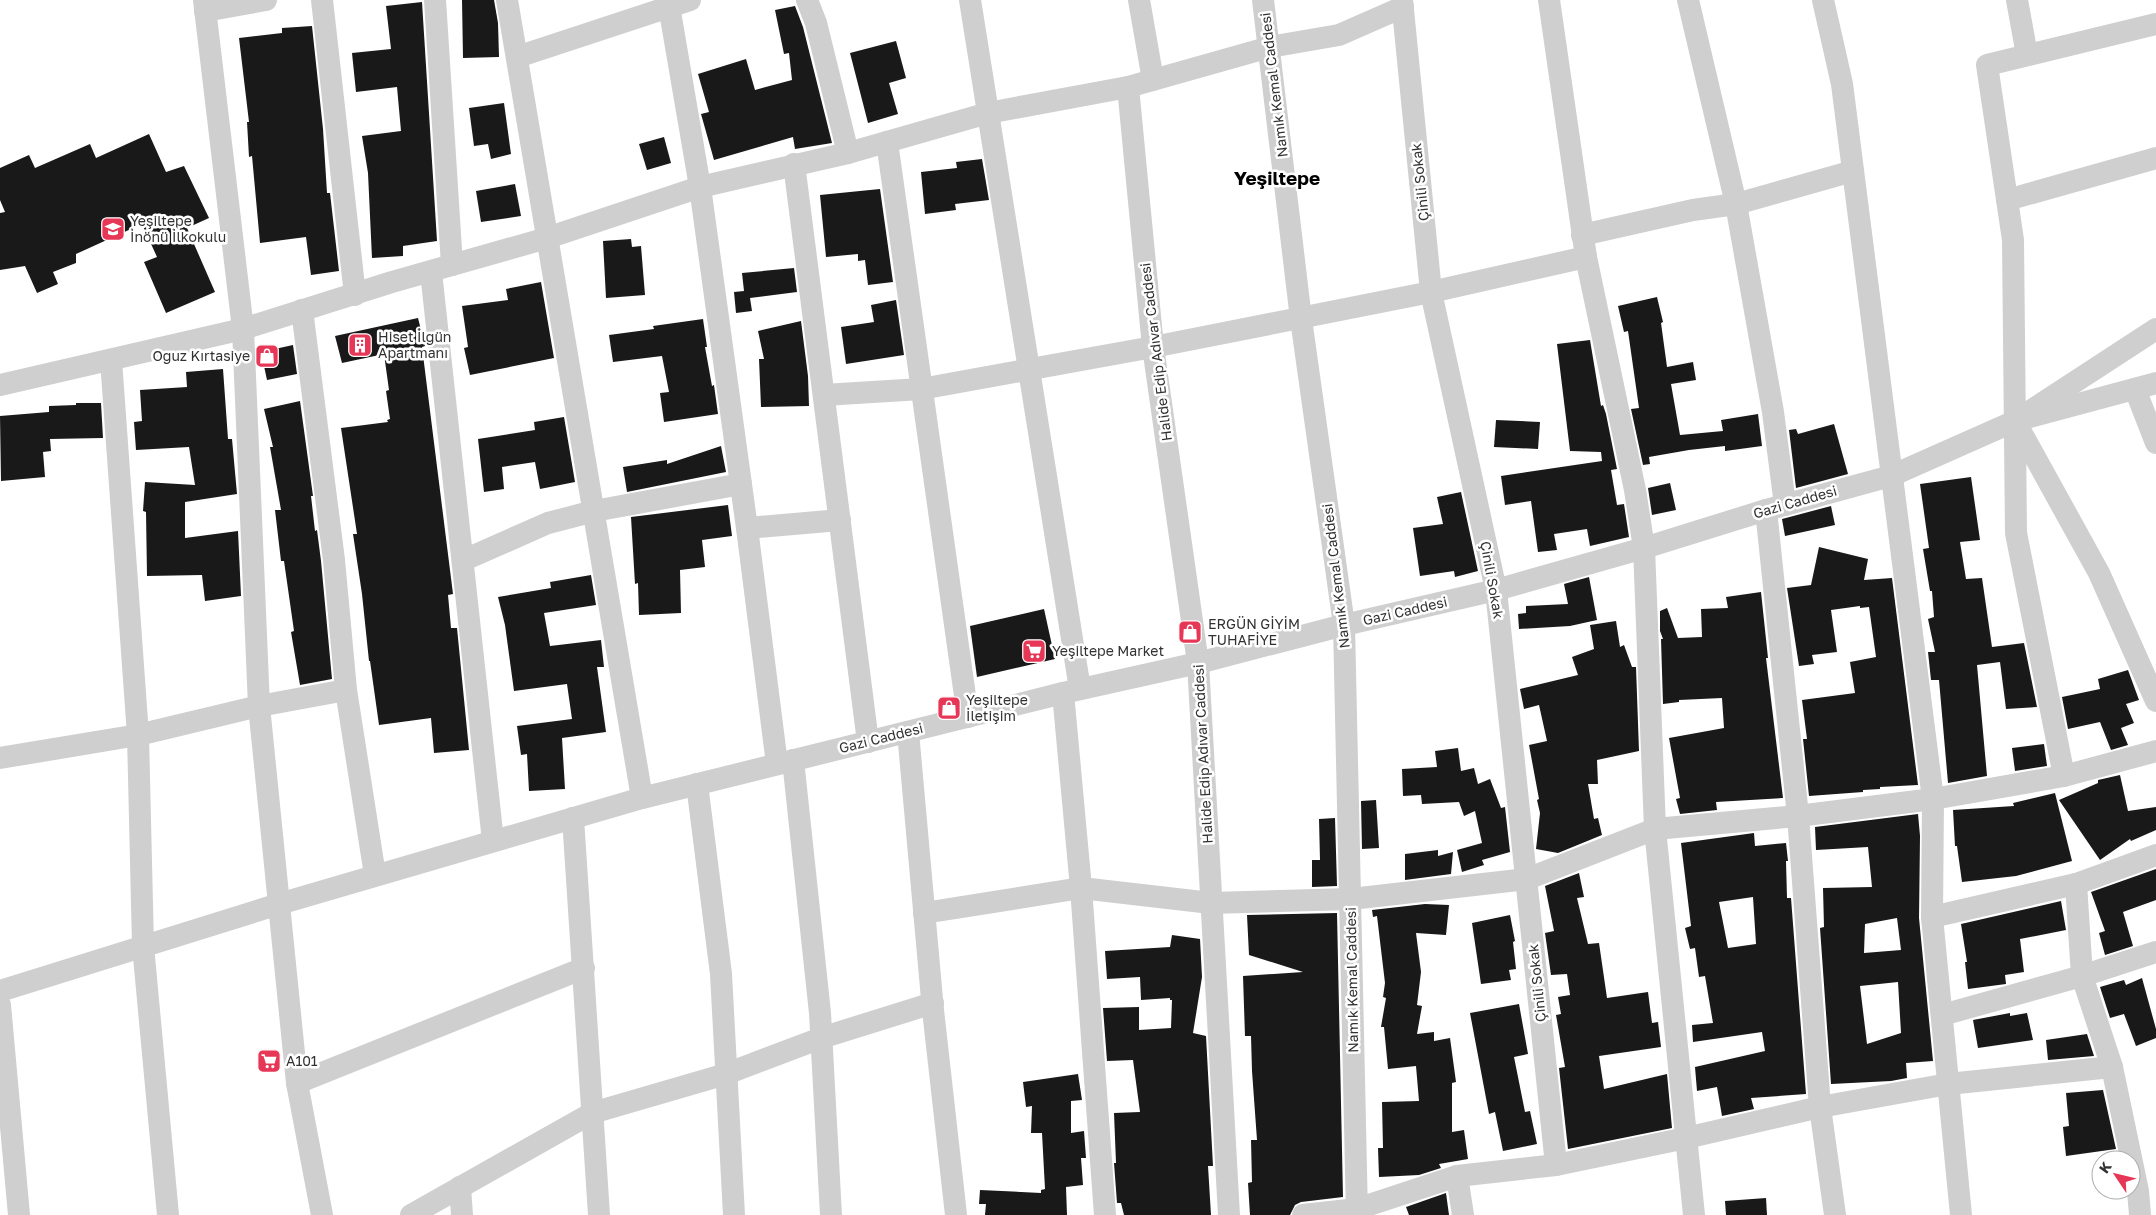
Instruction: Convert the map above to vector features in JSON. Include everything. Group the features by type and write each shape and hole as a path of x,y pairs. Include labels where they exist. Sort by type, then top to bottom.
{"street":[{"path":"266,0 204,6 243,329 259,706 298,1083 322,1215"},
{"path":"322,0 355,295"},
{"path":"435,0 441,268 464,560 493,841"},
{"path":"507,0 642,798"},
{"path":"807,0 816,23 848,153"},
{"path":"970,0 1029,369 1072,691 1081,888 1104,1215"},
{"path":"1139,0 1153,80"},
{"name":"Namık Kemal Caddesi","path":"1263,0 1301,319 1344,625 1357,1212"},
{"path":"1549,0 1582,235 1636,490 1644,548 1655,829 1694,1215"},
{"path":"1688,0 1736,204 1773,412 1775,507 1820,1107 1835,1215"},
{"path":"1823,0 1842,84 1932,799 1932,917 1961,1215"},
{"path":"2017,0 2026,55"},
{"path":"517,57 680,3 700,187 747,528 785,762 821,1038 831,1215"},
{"path":"0,385 243,329 392,282 547,238 700,187 848,153 988,114 1128,87 1270,47 1339,35 1403,4"},
{"name":"Çinili Sokak","path":"1403,4 1431,292 1496,590 1556,1165"},
{"path":"2064,776 2016,533 2013,240 1988,65 2156,24"},
{"name":"Halide Edip Adıvar Caddesi","path":"1128,87 1154,347 1198,662 1229,1215"},
{"path":"886,142 968,717"},
{"path":"2007,200 2156,158"},
{"path":"794,164 868,742"},
{"path":"1582,235 1693,210 1736,204 1853,171"},
{"path":"824,395 921,389 1301,319 1586,258"},
{"path":"302,310 334,560 346,690 375,875"},
{"path":"2015,420 2156,329"},
{"path":"112,360 138,736 143,946 168,1215"},
{"path":"2145,386 2156,443"},
{"name":"Gazi Caddesi","path":"0,991 375,875 642,798 1072,691 1496,590 1644,548 1775,507 1890,476 2015,420 2145,386"},
{"path":"2015,420 2099,574 2156,701"},
{"path":"464,560 548,523 594,511 741,484"},
{"path":"747,528 840,520"},
{"path":"0,758 138,736 259,706 346,690"},
{"path":"908,732 933,1004 956,1215"},
{"path":"924,913 1081,888 1211,903 1351,899 1527,879 1655,829 1798,816 1932,799 2064,776 2156,751"},
{"path":"697,784 721,974 734,1215"},
{"path":"573,818 599,1215"},
{"path":"1932,917 2076,884 2156,855"},
{"path":"2076,884 2082,976 2112,1067 2138,1192 2140,1215"},
{"path":"1942,1015 2082,976 2156,952"},
{"path":"298,1083 584,968"},
{"path":"411,1215 592,1113 726,1074 821,1038 933,1004"},
{"path":"0,1005 19,1215"},
{"path":"1303,1215 1357,1212 1457,1176 1556,1165 1686,1138 1820,1107 1948,1084 2112,1067"},
{"path":"1457,1176 1463,1215"},
{"path":"460,1187 462,1215"}],"building":[{"path":"462,0 494,0 498,23 499,57 463,58"},
{"path":"422,2 437,241 403,246 403,256 372,258 368,173 362,136 401,131 397,87 356,92 352,53 391,49 386,6"},
{"path":"795,6 803,27 832,143 795,149 793,137 714,160 701,114 709,112 698,74 746,59 755,90 792,80 789,53 784,54 775,10"},
{"path":"312,26 323,129 327,193 330,193 339,271 311,275 306,237 260,243 252,156 249,157 247,122 249,122 239,38 282,33 282,28"},
{"path":"896,41 906,78 889,83 898,114 868,123 850,53"},
{"path":"504,103 511,154 491,159 488,144 474,146 469,108"},
{"path":"149,134 166,172 184,166 209,218 187,228 215,292 166,313 144,262 157,257 142,224 76,254 76,263 53,272 58,284 37,293 25,266 0,270 0,213 5,212 0,200 0,168 29,155 35,168 90,144 96,158"},
{"path":"664,137 671,163 647,170 639,144"},
{"path":"982,159 989,200 955,204 956,210 925,214 921,172 957,168 956,162"},
{"path":"515,184 521,216 481,222 476,191"},
{"path":"880,189 893,282 868,285 865,260 858,261 858,254 826,257 820,195"},
{"path":"631,239 632,247 641,246 645,295 606,298 603,241"},
{"path":"794,268 797,292 750,298 752,311 736,313 734,292 744,291 742,273"},
{"path":"541,282 554,358 470,375 464,348 468,347 462,306 508,300 506,289"},
{"path":"1657,297 1663,322 1661,323 1667,367 1693,362 1696,380 1671,384 1680,435 1723,431 1721,420 1758,414 1762,446 1725,451 1725,446 1689,450 1649,457 1650,464 1643,465 1631,409 1639,408 1628,331 1624,332 1618,306"},
{"path":"896,300 904,355 846,364 841,327 874,322 871,305"},
{"path":"418,318 425,346 422,347 453,594 448,595 451,628 457,628 469,750 434,753 431,718 379,725 353,534 357,534 341,428 388,422 387,420 390,419 386,391 389,390 384,354 342,363 335,336"},
{"path":"703,319 707,347 705,347 712,386 714,385 718,414 664,422 660,393 669,392 662,356 613,362 609,335 654,329 653,326"},
{"path":"801,321 808,376 809,406 761,407 759,359 764,359 758,331"},
{"path":"1590,340 1601,406 1603,405 1606,414 1617,469 1611,470 1617,505 1624,504 1629,537 1590,546 1587,529 1554,534 1557,550 1538,552 1531,501 1505,505 1501,476 1602,461 1601,452 1570,451 1557,344"},
{"path":"293,345 297,374 267,380 261,352"},
{"path":"223,369 228,439 232,439 237,494 185,502 185,538 238,531 241,596 205,601 202,575 147,576 146,512 143,511 145,482 195,485 189,447 136,450 134,422 142,421 140,390 187,387 186,372"},
{"path":"300,401 313,496 311,496 315,531 317,530 321,561 332,679 300,685 291,632 294,631 284,561 281,561 275,510 281,510 270,447 273,447 264,409"},
{"path":"76,403 101,403 103,438 50,439 51,451 43,452 45,477 1,481 0,416 49,412 49,406 76,405"},
{"path":"564,417 575,482 540,489 535,462 502,467 504,489 484,492 478,439 535,430 534,422"},
{"path":"1496,420 1540,422 1538,449 1494,447"},
{"path":"1834,424 1848,474 1796,488 1789,430 1796,429 1798,434"},
{"path":"721,446 726,472 627,492 623,467 667,460 667,464"},
{"path":"1971,477 1980,540 1960,542 1966,579 1982,578 1992,647 2024,643 2037,707 2006,709 2000,662 1977,665 1987,776 1948,783 1939,680 1931,680 1928,652 1935,652 1928,619 1934,617 1932,591 1930,591 1923,549 1929,548 1920,484"},
{"path":"1670,483 1676,510 1652,515 1648,488"},
{"path":"1461,492 1478,571 1455,577 1454,571 1420,576 1413,528 1443,524 1437,497"},
{"path":"728,505 732,536 702,540 705,567 680,570 681,613 639,615 638,583 635,584 631,517"},
{"path":"1831,506 1835,525 1785,536 1782,519"},
{"path":"1819,547 1868,559 1864,580 1892,578 1918,785 1880,787 1880,789 1863,790 1863,792 1809,796 1803,739 1807,739 1802,700 1855,693 1850,662 1876,657 1869,607 1860,608 1860,606 1831,610 1837,652 1812,655 1814,664 1799,666 1787,588 1811,585"},
{"path":"591,575 596,605 544,613 550,646 601,640 604,667 597,667 606,732 562,738 565,789 529,791 527,754 521,755 517,726 572,719 567,684 514,691 505,625 498,597 551,588 550,582"},
{"path":"1589,577 1597,620 1570,626 1519,629 1518,614 1526,613 1526,606 1568,604 1564,584"},
{"path":"1761,592 1768,658 1766,658 1783,798 1716,802 1717,810 1680,814 1676,799 1680,798 1669,738 1724,728 1722,698 1679,700 1679,702 1663,704 1661,639 1663,639 1660,631 1660,611 1667,608 1678,638 1702,637 1701,609 1728,608 1726,597"},
{"path":"1044,609 1055,659 977,677 970,626"},
{"path":"1616,621 1620,647 1624,645 1632,667 1636,667 1639,751 1597,760 1598,784 1588,784 1594,819 1598,818 1602,835 1558,853 1536,849 1540,813 1529,745 1547,741 1539,705 1524,709 1520,689 1578,675 1572,657 1594,649 1590,625"},
{"path":"2128,670 2139,700 2126,704 2134,723 2121,728 2128,745 2111,750 2100,722 2068,729 2062,697 2100,689 2098,679"},
{"path":"2044,744 2047,766 2015,771 2012,748"},
{"path":"1458,748 1461,771 1474,768 1478,784 1490,779 1501,808 1505,807 1510,852 1482,860 1484,865 1462,872 1457,850 1482,843 1475,811 1464,816 1459,802 1422,804 1421,795 1403,796 1402,769 1437,767 1435,751"},
{"path":"2120,775 2128,811 2156,807 2156,830 2131,841 2130,839 2100,860 2059,800 2098,783 2098,780"},
{"path":"2055,793 2072,861 2016,876 1962,882 1957,846 1955,846 1953,810 2014,806 2013,803"},
{"path":"1376,800 1379,848 1362,849 1361,801"},
{"path":"1918,814 1920,836 1919,918 1933,1061 1906,1063 1907,1078 1891,1081 1831,1084 1820,928 1824,927 1823,888 1872,887 1868,847 1816,850 1815,827","holes":["1897,918 1901,950 1864,953 1865,924","1898,982 1901,1033 1867,1044 1860,986"]},
{"path":"1335,818 1337,886 1312,887 1312,860 1320,860 1319,819"},
{"path":"1754,833 1755,846 1786,843 1788,861 1786,861 1787,898 1791,898 1806,1094 1751,1098 1754,1109 1722,1116 1717,1087 1697,1091 1695,1067 1765,1051 1762,1032 1693,1042 1692,1025 1713,1023 1705,976 1699,977 1695,948 1690,949 1685,928 1691,926 1681,843","holes":["1753,897 1756,944 1728,948 1719,902"]},
{"path":"1438,850 1438,856 1453,852 1451,874 1405,880 1405,854"},
{"path":"2156,869 2156,900 2123,912 2133,946 2105,955 2099,933 2105,931 2091,892"},
{"path":"1579,873 1584,897 1577,898 1588,944 1599,943 1607,998 1648,992 1652,1023 1658,1022 1661,1047 1599,1056 1604,1089 1667,1074 1672,1128 1568,1149 1559,1068 1565,1067 1556,1015 1561,1014 1558,997 1570,995 1567,974 1551,975 1545,933 1554,931 1545,886"},
{"path":"2061,901 2066,930 2020,939 2024,972 2005,975 2006,984 1968,989 1965,962 1967,962 1961,924"},
{"path":"1425,904 1449,905 1446,935 1416,933 1421,972 1417,1005 1422,1006 1417,1034 1434,1032 1434,1041 1450,1038 1456,1082 1452,1083 1452,1132 1464,1130 1468,1159 1439,1164 1441,1168 1419,1175 1379,1177 1378,1148 1383,1148 1382,1102 1419,1101 1416,1066 1388,1069 1384,1027 1381,1027 1386,998 1383,997 1385,983 1377,916 1373,917 1372,910"},
{"path":"1337,913 1343,1197 1301,1202 1295,1205 1290,1215 1250,1215 1248,1183 1252,1182 1251,1140 1257,1140 1251,1036 1245,1036 1243,976 1303,972 1249,955 1247,915"},
{"path":"1510,915 1515,941 1513,942 1516,969 1509,970 1511,980 1481,984 1472,923"},
{"path":"1172,935 1200,939 1202,977 1193,1033 1206,1036 1213,1166 1208,1166 1211,1215 1124,1215 1121,1203 1117,1203 1114,1163 1116,1163 1114,1113 1140,1112 1133,1060 1107,1061 1103,1008 1139,1007 1139,1030 1171,1028 1172,1000 1170,998 1141,1000 1140,977 1107,979 1105,951 1170,947"},
{"path":"2142,978 2156,1029 2156,1038 2136,1046 2124,1014 2110,1018 2100,987 2124,980 2126,985"},
{"path":"1519,1004 1528,1054 1514,1057 1525,1112 1530,1111 1537,1144 1503,1151 1495,1112 1489,1114 1470,1013"},
{"path":"2010,1013 2010,1016 2027,1013 2033,1040 1978,1048 1973,1020"},
{"path":"2087,1034 2094,1056 2048,1060 2046,1040"},
{"path":"1078,1074 1082,1100 1071,1101 1071,1133 1084,1131 1086,1158 1081,1158 1083,1185 1066,1187 1067,1215 985,1215 986,1204 979,1204 980,1190 1041,1193 1041,1190 1045,1189 1042,1133 1031,1133 1032,1106 1026,1107 1023,1082"},
{"path":"2103,1090 2116,1149 2091,1150 2091,1152 2066,1156 2063,1127 2069,1126 2066,1093"},
{"path":"1446,1193 1449,1215 1409,1215 1406,1207"},
{"path":"1766,1198 1767,1215 1726,1215 1725,1201"}],"place":[{"name":"Yeşiltepe İnönü İlkokulu","path":"113,229"},
{"name":"Hiset İlgün Apartmanı","path":"360,345"},
{"name":"Oğuz Kırtasiye","path":"267,356"},
{"name":"ERGÜN GİYİM TUHAFİYE","path":"1190,632"},
{"name":"Yeşiltepe Market","path":"1034,651"},
{"name":"Yeşiltepe İletişim","path":"949,708"},
{"name":"A101","path":"269,1061"}],"district":[{"name":"Yeşiltepe","path":"1277,178"}]}
